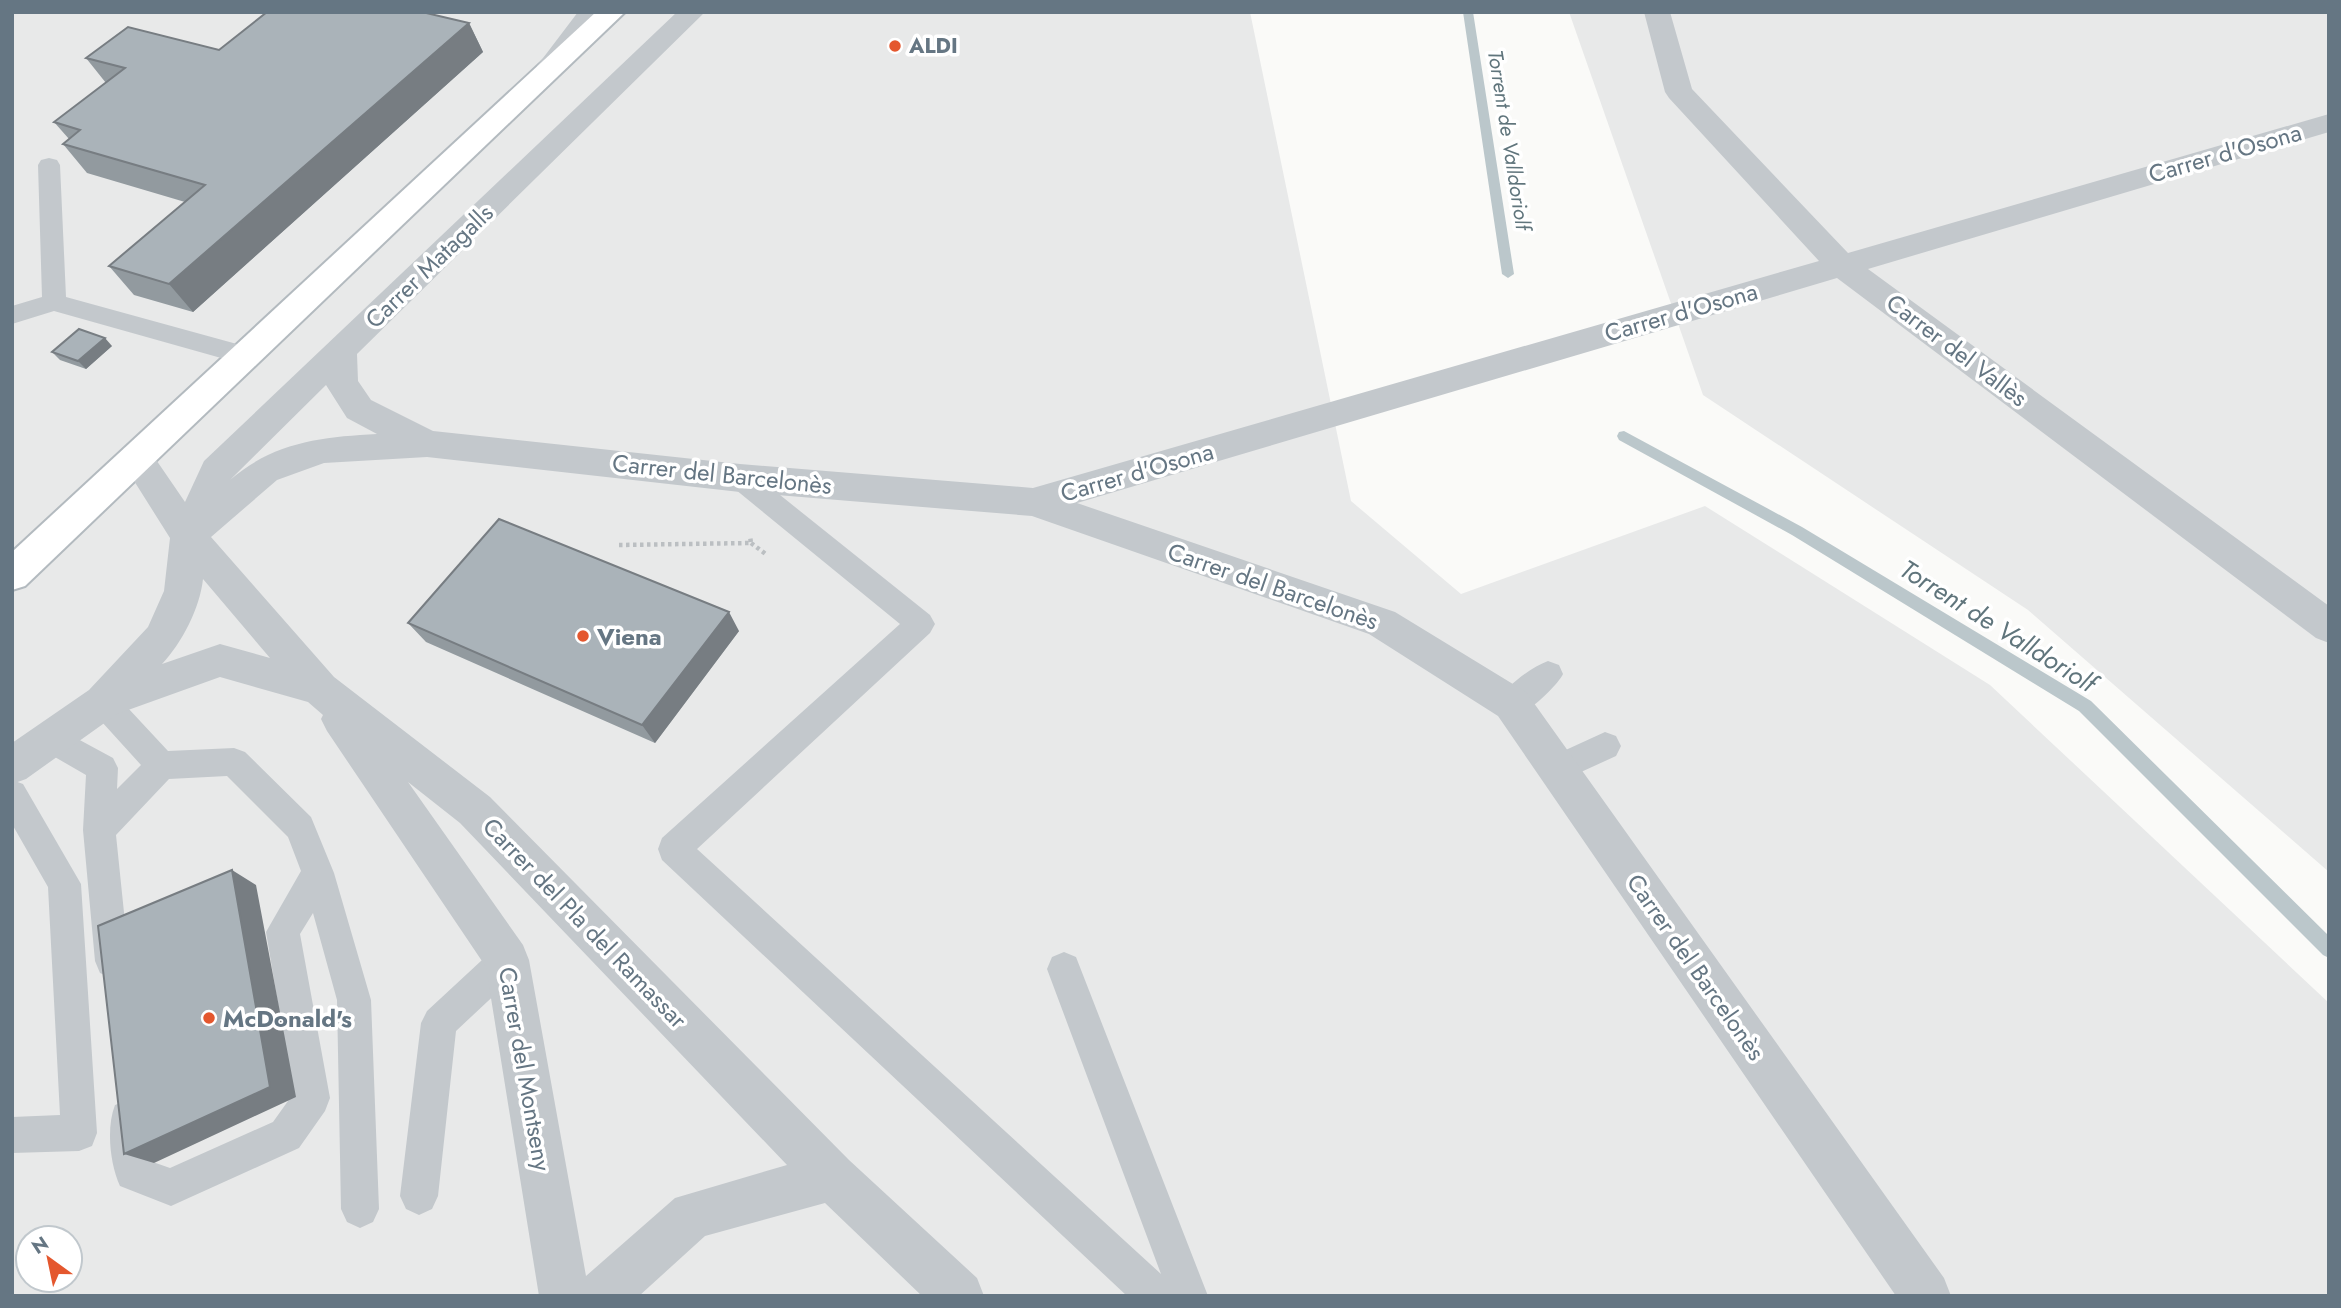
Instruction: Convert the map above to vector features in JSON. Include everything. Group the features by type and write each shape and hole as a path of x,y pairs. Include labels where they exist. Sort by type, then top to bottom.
{"street":[{"path":"542,79 592,12"},
{"path":"12,575 612,12"},
{"name":"Carrer Matagalls","path":"12,766 103,702 162,638 183,591 188,536 216,471 692,12"},
{"name":"Carrer del Vallès","path":"1657,12 1679,92 1841,265 2329,627"},
{"name":"Carrer d'Osona","path":"1033,502 2329,123"},
{"name":"Carrer del Barcelonès","path":"341,351 341,383 359,409 427,444"},
{"name":"Carrer del Barcelonès","path":"188,536 265,470 323,450 427,444 740,478 1033,502 1382,622 1512,704 1926,1296"},
{"path":"136,457 188,536"},
{"name":"Carrer del Pla del Ramassar","path":"188,536 320,688 475,810 832,1177 959,1296"},
{"name":"Carrer del Pla del Ramassar","path":"103,702 220,660 320,688"},
{"name":"Carrer del Montseny","path":"320,688 507,960 564,1296"},
{"path":"601,1296 692,1215 832,1177"}],"lane":[{"path":"48,165 54,302"},
{"path":"12,315 54,302 246,356"},
{"path":"740,478 920,624 674,849 1156,1296"},
{"path":"1512,704 1548,674"},
{"path":"103,702 161,765"},
{"path":"52,739 102,768 99,830 116,995"},
{"path":"1557,769 1605,746"},
{"path":"99,830 161,765 234,762 300,828 318,873 354,1000 360,1209"},
{"path":"12,793 64,884 79,1133 12,1135"},
{"path":"125,1091 133,1173 171,1187 286,1135 312,1098 283,932 318,873"},
{"path":"419,1196 439,1023 507,960"},
{"path":"1064,969 1189,1296"}],"path":[{"path":"619,545 751,543 740,478"}],"shaded area":[{"path":"12,12 1250,12 1351,501 1461,594 1705,506 1990,685 2329,1003 2329,1296 12,1296"},
{"path":"1569,12 2329,12 2329,872 2028,610 1703,395"}],"building":[{"path":"267,12 422,12 469,23 169,284 109,266 205,185 63,144 80,130 54,122 125,68 86,58 128,27 219,50"},
{"path":"79,329 105,338 78,361 52,352"},
{"name":"Viena","path":"499,519 729,612 642,725 408,623"},
{"name":"McDonald's","path":"232,870 270,1087 124,1154 98,926"}],"waterway":[{"name":"Torrent de Valldoriolf","path":"1468,12 1508,274"},
{"name":"Torrent de Valldoriolf","path":"1624,436 1797,531 2085,706 2329,949"}],"place":[{"name":"ALDI","path":"895,46"},
{"name":"Viena","path":"583,636"},
{"name":"McDonald's","path":"209,1018"}]}
